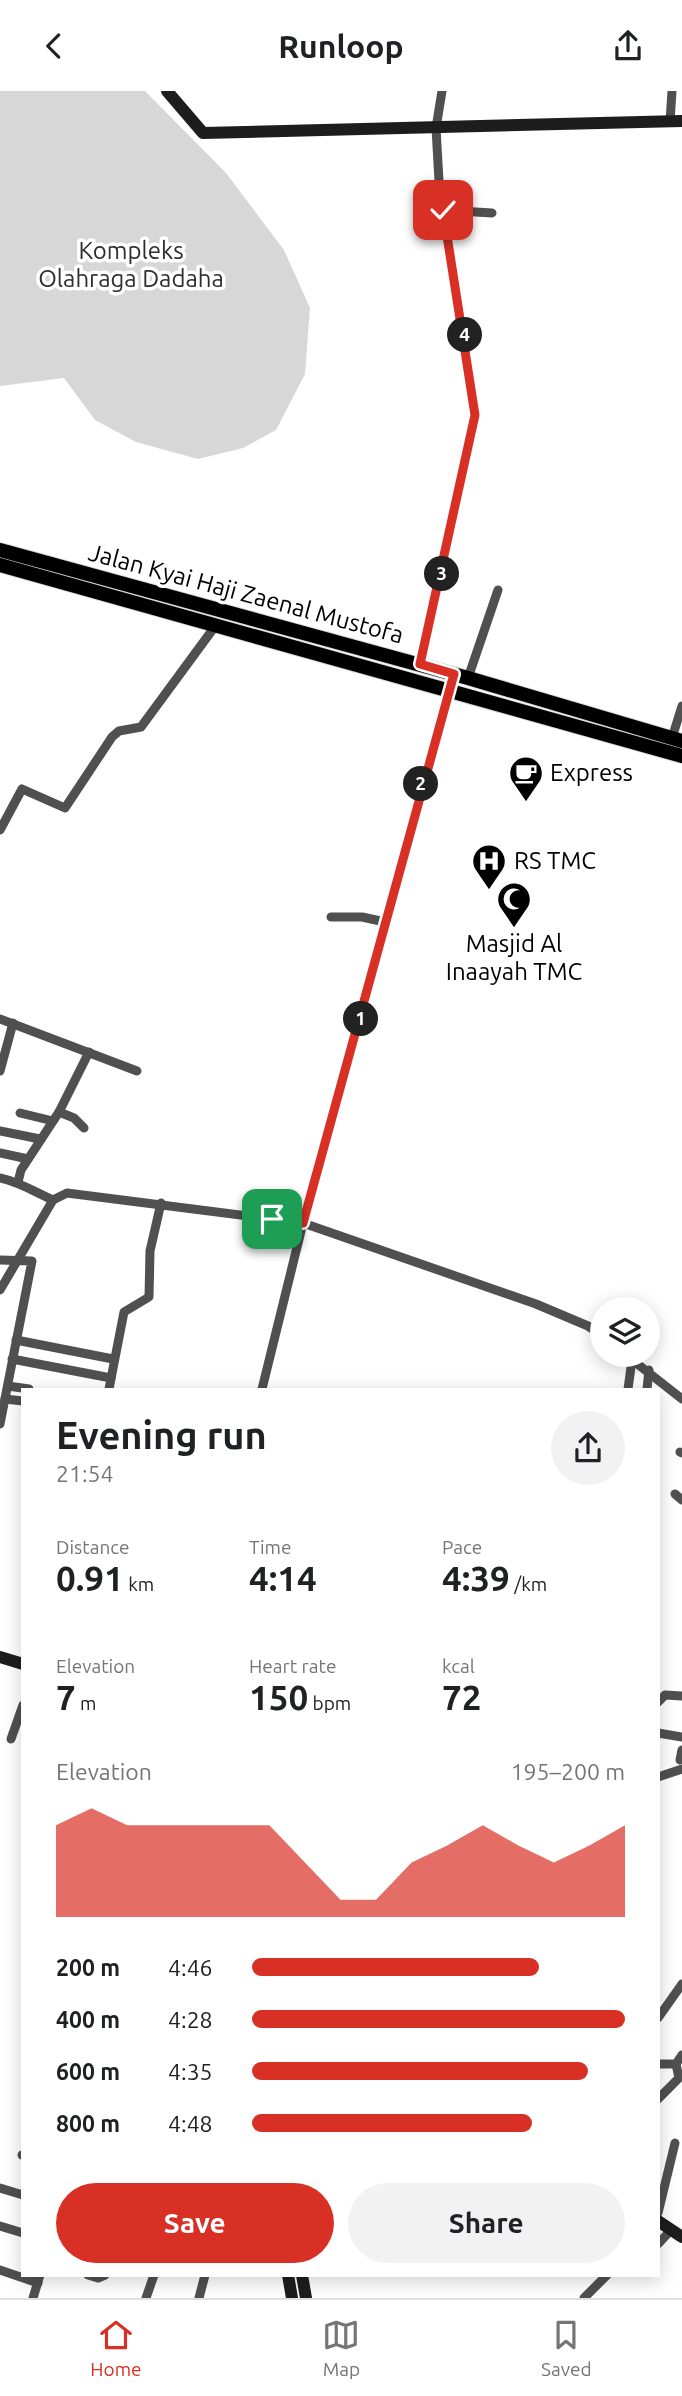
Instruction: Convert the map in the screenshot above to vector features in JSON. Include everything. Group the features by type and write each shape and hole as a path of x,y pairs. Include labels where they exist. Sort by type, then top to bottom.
{"main road":[{"name":"Jalan Kyai Haji Zaenal Mustofa","path":"0,550 41,569 178,615 332,650 420,664 461,676 682,755"},
{"name":"Jalan Kyai Haji Zaenal Mustofa","path":"0,565 41,569 184,601 448,690 602,726 677,739"},
{"path":"178,615 184,601"}],"street":[{"path":"167,91 203,133 676,122 671,91"},
{"path":"420,664 475,415 443,210 436,128 442,91"},
{"path":"443,210 492,213"},
{"path":"262,1388 303,1223 351,1058 448,690 461,676 498,590"},
{"path":"0,830 22,789 65,809 105,745 119,731 141,727 216,625"},
{"path":"677,739 682,706"},
{"path":"331,917 362,917 386,922"},
{"path":"0,1019 137,1071"},
{"path":"0,1071 13,1023"},
{"path":"18,1182 28,1159 58,1112 89,1052"},
{"path":"58,1112 74,1118 84,1129"},
{"path":"20,1113 52,1121"},
{"path":"0,1131 40,1139"},
{"path":"0,1153 28,1159"},
{"path":"0,1178 18,1182 24,1188 53,1200"},
{"path":"0,1290 53,1200 66,1193 303,1223 536,1304 590,1327"},
{"path":"109,1388 124,1311 144,1302 151,1292 150,1251 161,1203"},
{"path":"0,1260 32,1261 0,1423"},
{"path":"16,1340 113,1359"},
{"path":"12,1359 111,1378"},
{"path":"628,1388 629,1367"},
{"path":"644,1367 682,1399"},
{"path":"647,1388 649,1370"},
{"path":"8,1386 22,1388"},
{"path":"5,1399 21,1401"},
{"path":"0,1657 21,1663"},
{"path":"660,1700 665,1695 682,1696"},
{"path":"11,1739 21,1711"},
{"path":"660,1733 682,1737"},
{"path":"660,1776 681,1760"},
{"path":"660,2015 682,1984"},
{"path":"660,2097 679,2078 676,2064 682,2055"},
{"path":"660,2064 676,2064"},
{"path":"660,2205 675,2143"},
{"path":"0,2187 21,2194"},
{"path":"660,2222 676,2234 660,2243"},
{"path":"0,2226 21,2233"},
{"path":"0,2270 21,2275"},
{"path":"146,2298 153,2277"},
{"path":"199,2298 204,2277"},
{"path":"288,2277 292,2298"},
{"path":"302,2277 306,2298"},
{"path":"584,2298 605,2277"},
{"path":"33,2298 39,2279"}],"green space":[{"name":"Kompleks Olahraga Dadaha","path":"0,91 145,91 226,173 284,250 310,308 305,374 276,430 243,448 198,459 136,442 95,420 64,378 0,386"}],"place":[{"name":"Express","path":"526,803"},
{"name":"RS TMC","path":"489,891"},
{"name":"Masjid Al Inaayah TMC","path":"514,929"}],"route":[{"path":"272,1219 303,1223 351,1058 396,880 454,674 420,664 475,430 464,328 443,210"}]}
